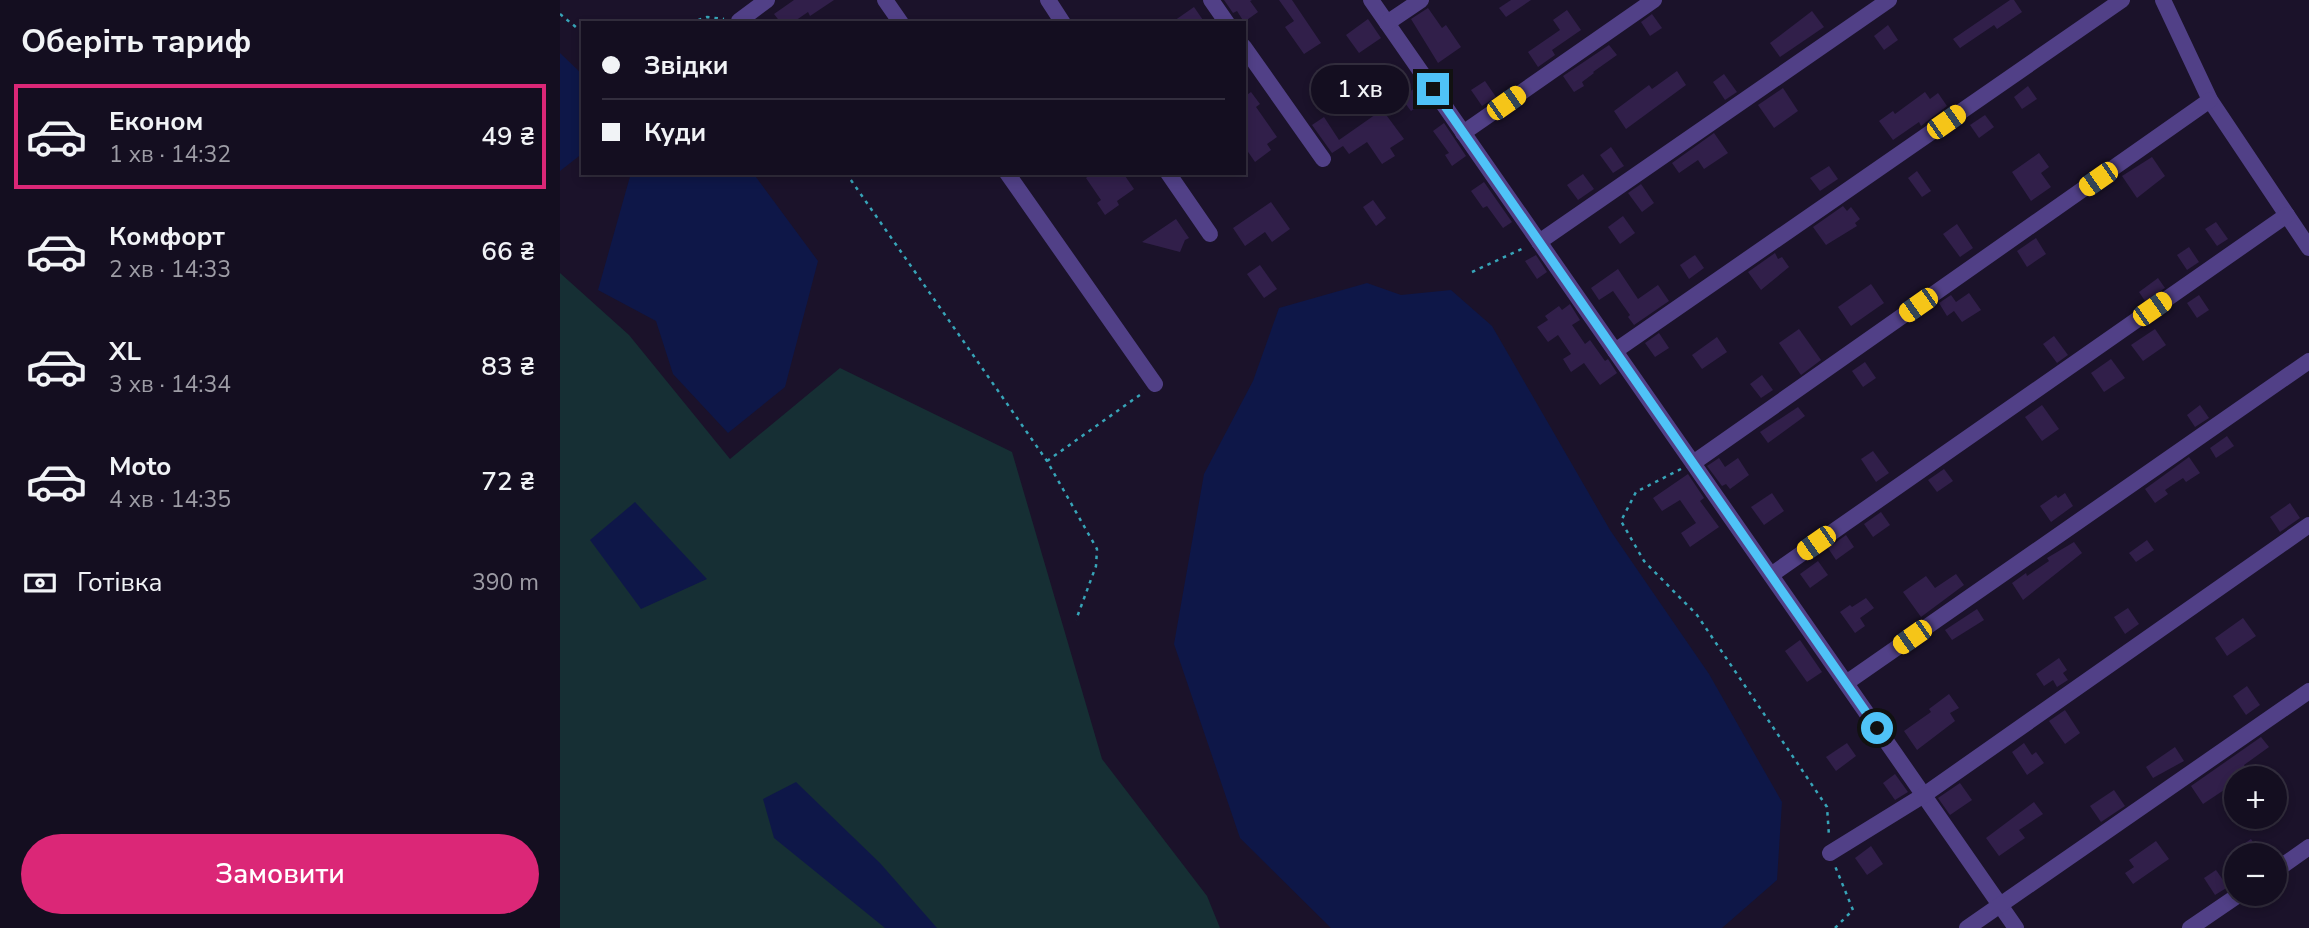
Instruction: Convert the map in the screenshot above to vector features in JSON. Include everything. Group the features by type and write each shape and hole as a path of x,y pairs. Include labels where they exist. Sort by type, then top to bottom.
{"street":[{"path":"739,21 767,0"},
{"path":"885,0 900,21"},
{"path":"1048,0 1062,21"},
{"path":"1211,0 1226,21"},
{"path":"1371,0 2017,928"},
{"path":"1387,23 1421,0"},
{"path":"1463,133 1654,0"},
{"path":"1539,242 1889,0"},
{"path":"1615,351 2122,0"},
{"path":"2163,0 2210,100 2309,248"},
{"path":"1246,50 1323,159"},
{"path":"1693,463 2210,100"},
{"path":"1008,175 1155,384"},
{"path":"1169,175 1210,234"},
{"path":"1771,575 2287,215"},
{"path":"1846,683 2309,362"},
{"path":"1830,853 1924,795 2309,526"},
{"path":"1967,928 2309,691"},
{"path":"2287,862 2309,847"},
{"path":"2190,928 2224,905"}],"path":[{"path":"560,14 581,31"},
{"path":"696,21 707,17 739,21"},
{"path":"847,175 1047,461 1097,550 1096,566 1076,620"},
{"path":"1472,272 1539,242"},
{"path":"1047,461 1155,384"},
{"path":"1693,463 1636,492 1621,522 1644,561 1697,615 1826,807 1830,853 1853,910 1835,928"}],"green space":[{"path":"560,273 629,335 730,459 840,368 1012,452 1102,759 1207,896 1220,928 560,928"}],"shaded area":[{"path":"560,53 581,73 581,155 560,171"},
{"path":"630,175 754,175 818,261 785,387 728,433 673,374 656,321 598,290"},
{"path":"1367,283 1401,295 1451,290 1492,326 1610,530 1709,674 1782,802 1777,880 1722,928 1331,928 1240,838 1174,644 1204,474 1253,381 1279,308"},
{"path":"635,502 707,579 641,609 590,540"},
{"path":"796,782 880,863 937,928 885,928 774,838 763,799"}],"building":[{"path":"794,0 834,0 810,16 808,12 795,21 779,21 774,14"},
{"path":"1224,0 1252,0 1250,1 1258,12 1245,21 1237,11 1233,13"},
{"path":"1279,0 1292,0 1321,43 1304,54 1285,27 1294,21"},
{"path":"1511,0 1531,0 1506,17 1499,8"},
{"path":"2010,0 2014,0 2022,12 1997,29 1994,25 1960,48 1953,39"},
{"path":"1194,7 1204,21 1174,21"},
{"path":"1428,8 1442,28 1446,25 1461,47 1438,63 1411,19"},
{"path":"1567,10 1581,30 1552,50 1555,55 1538,67 1528,52 1560,30 1553,20"},
{"path":"1812,11 1824,27 1780,57 1770,43"},
{"path":"1652,14 1662,28 1650,36 1641,22"},
{"path":"1368,19 1381,38 1359,53 1346,35"},
{"path":"1888,25 1898,40 1884,50 1874,36"},
{"path":"1609,45 1617,55 1593,72 1582,82 1584,86 1574,92 1563,76"},
{"path":"1369,69 1388,95 1397,88 1403,96 1418,86 1427,100 1411,111 1402,99 1384,112 1404,139 1390,148 1395,156 1382,164 1367,142 1349,154 1343,146 1332,153 1312,125 1324,117 1339,140 1379,112 1355,79"},
{"path":"1677,71 1686,85 1626,129 1614,111 1649,85 1652,89"},
{"path":"1724,74 1737,92 1725,100 1713,82"},
{"path":"1485,81 1496,97 1482,106 1471,90"},
{"path":"2028,86 2037,99 2022,109 2014,97"},
{"path":"1783,88 1798,111 1774,128 1758,105"},
{"path":"1251,92 1260,104 1256,107 1277,137 1267,144 1271,150 1255,162 1246,149 1246,96"},
{"path":"1925,92 1930,99 1938,93 1947,106 1921,126 1919,122 1893,140 1879,121 1893,111 1895,114"},
{"path":"1985,115 1994,127 1979,138 1970,125"},
{"path":"1444,123 1466,156 1452,166 1445,155 1449,153 1433,131"},
{"path":"1714,133 1728,153 1704,169 1698,160 1679,173 1672,163"},
{"path":"1611,147 1624,166 1613,173 1600,155"},
{"path":"2039,153 2049,167 2041,173 2051,187 2031,201 2012,172"},
{"path":"2152,157 2165,176 2137,198 2122,176"},
{"path":"1829,166 1838,179 1820,191 1810,178"},
{"path":"1917,171 1931,191 1922,197 1908,178"},
{"path":"1583,174 1594,189 1578,200 1567,185"},
{"path":"1090,175 1124,175 1134,189 1117,201 1119,205 1105,215 1097,203 1101,200 1086,178"},
{"path":"1484,182 1512,222 1503,228 1487,206 1483,208 1471,191"},
{"path":"1641,184 1654,203 1642,212 1628,193"},
{"path":"1373,200 1386,218 1376,226 1363,207"},
{"path":"1271,202 1290,229 1272,242 1265,232 1245,246 1233,228"},
{"path":"1843,206 1847,211 1851,207 1860,219 1855,223 1857,226 1826,245 1813,227"},
{"path":"1623,216 1635,233 1620,244 1608,227"},
{"path":"1176,219 1189,238 1185,240 1180,252 1142,242"},
{"path":"2216,222 2228,239 2217,246 2205,229"},
{"path":"1957,224 1973,248 1960,257 1943,234"},
{"path":"2036,238 2046,254 2027,267 2017,251"},
{"path":"2189,247 2199,262 2187,270 2177,255"},
{"path":"1775,253 1778,259 1782,257 1789,267 1761,290 1748,272"},
{"path":"1536,255 1547,272 1537,279 1525,261"},
{"path":"1695,255 1704,268 1689,279 1680,265"},
{"path":"1260,265 1277,289 1264,298 1247,274"},
{"path":"1618,269 1638,299 1658,285 1669,301 1634,325 1613,291 1599,300 1591,288"},
{"path":"2158,278 2165,288 2145,301 2139,292"},
{"path":"1871,284 1884,303 1851,326 1838,307"},
{"path":"1969,293 1981,310 1962,322 1954,311 1947,316 1939,303 1951,295 1956,302"},
{"path":"2199,295 2209,310 2197,318 2187,303"},
{"path":"1570,304 1580,320 1572,325 1585,344 1590,340 1617,373 1600,385 1584,363 1571,372 1563,359 1571,354 1558,335 1548,342 1537,327 1548,320 1545,316 1559,306 1562,310"},
{"path":"1799,329 1821,360 1801,375 1779,343"},
{"path":"2155,329 2166,345 2143,361 2131,345"},
{"path":"1659,333 1669,348 1655,357 1645,343"},
{"path":"2054,336 2068,355 2057,363 2043,344"},
{"path":"1717,337 1727,352 1702,369 1692,355"},
{"path":"2111,359 2125,378 2104,392 2091,373"},
{"path":"1865,362 1876,378 1863,387 1852,371"},
{"path":"1762,375 1773,390 1761,398 1750,384"},
{"path":"2042,405 2059,429 2042,441 2025,417"},
{"path":"2200,405 2209,418 2195,427 2187,415"},
{"path":"1798,407 1805,416 1768,443 1760,432"},
{"path":"2227,436 2234,446 2216,458 2210,448"},
{"path":"1873,451 1889,473 1876,482 1861,459"},
{"path":"2189,457 2200,473 2186,482 2183,478 2165,490 2168,494 2155,503 2145,489"},
{"path":"1719,458 1725,467 1738,458 1749,475 1730,489 1726,484 1722,486 1707,466"},
{"path":"1944,469 1953,481 1937,492 1928,480"},
{"path":"1688,474 1704,498 1700,501 1719,527 1690,547 1681,533 1696,523 1680,500 1662,511 1653,498"},
{"path":"1772,493 1784,511 1764,525 1751,507"},
{"path":"2065,493 2073,506 2051,522 2040,506 2056,495 2058,498"},
{"path":"2290,503 2300,518 2280,532 2270,517"},
{"path":"1881,512 1890,525 1873,537 1864,524"},
{"path":"1846,535 1854,547 1836,560 1828,548"},
{"path":"2147,540 2154,550 2136,562 2129,553"},
{"path":"2074,542 2082,553 2023,600 2012,583 2026,573 2027,576 2049,561 2047,558"},
{"path":"1818,561 1828,575 1810,588 1800,574"},
{"path":"1956,574 1964,585 1921,617 1903,592 1926,576 1935,588"},
{"path":"1866,598 1874,608 1860,618 1865,626 1855,633 1840,612"},
{"path":"2128,608 2139,624 2125,634 2114,617"},
{"path":"1977,609 1984,620 1952,640 1945,630"},
{"path":"2243,618 2256,636 2227,656 2215,638"},
{"path":"1800,640 1822,672 1807,682 1785,651"},
{"path":"2059,658 2067,670 2063,673 2068,680 2057,687 2053,680 2044,686 2036,674"},
{"path":"2247,686 2260,705 2246,715 2233,696"},
{"path":"1949,694 1959,708 1950,713 1955,721 1917,750 1904,731 1931,712 1929,709"},
{"path":"2065,710 2080,733 2065,744 2049,721"},
{"path":"2261,737 2269,747 2245,766 2224,766 2224,790 2203,804 2191,786"},
{"path":"1847,743 1856,756 1836,771 1826,757"},
{"path":"2024,743 2032,755 2036,752 2044,763 2027,775 2012,752"},
{"path":"2175,747 2184,761 2153,778 2146,767"},
{"path":"1895,774 1908,792 1895,800 1883,783"},
{"path":"1960,783 1972,800 1950,815 1938,798"},
{"path":"2114,790 2125,806 2101,822 2090,806"},
{"path":"2034,802 2043,814 2019,830 2025,838 1999,856 1986,838"},
{"path":"2156,841 2169,859 2133,884 2125,873 2134,867 2129,860"},
{"path":"1871,846 1883,864 1867,875 1855,858"},
{"path":"2216,870 2224,881 2224,889 2215,895 2204,878"}],"route":[{"path":"1433,89 1877,728"}]}
